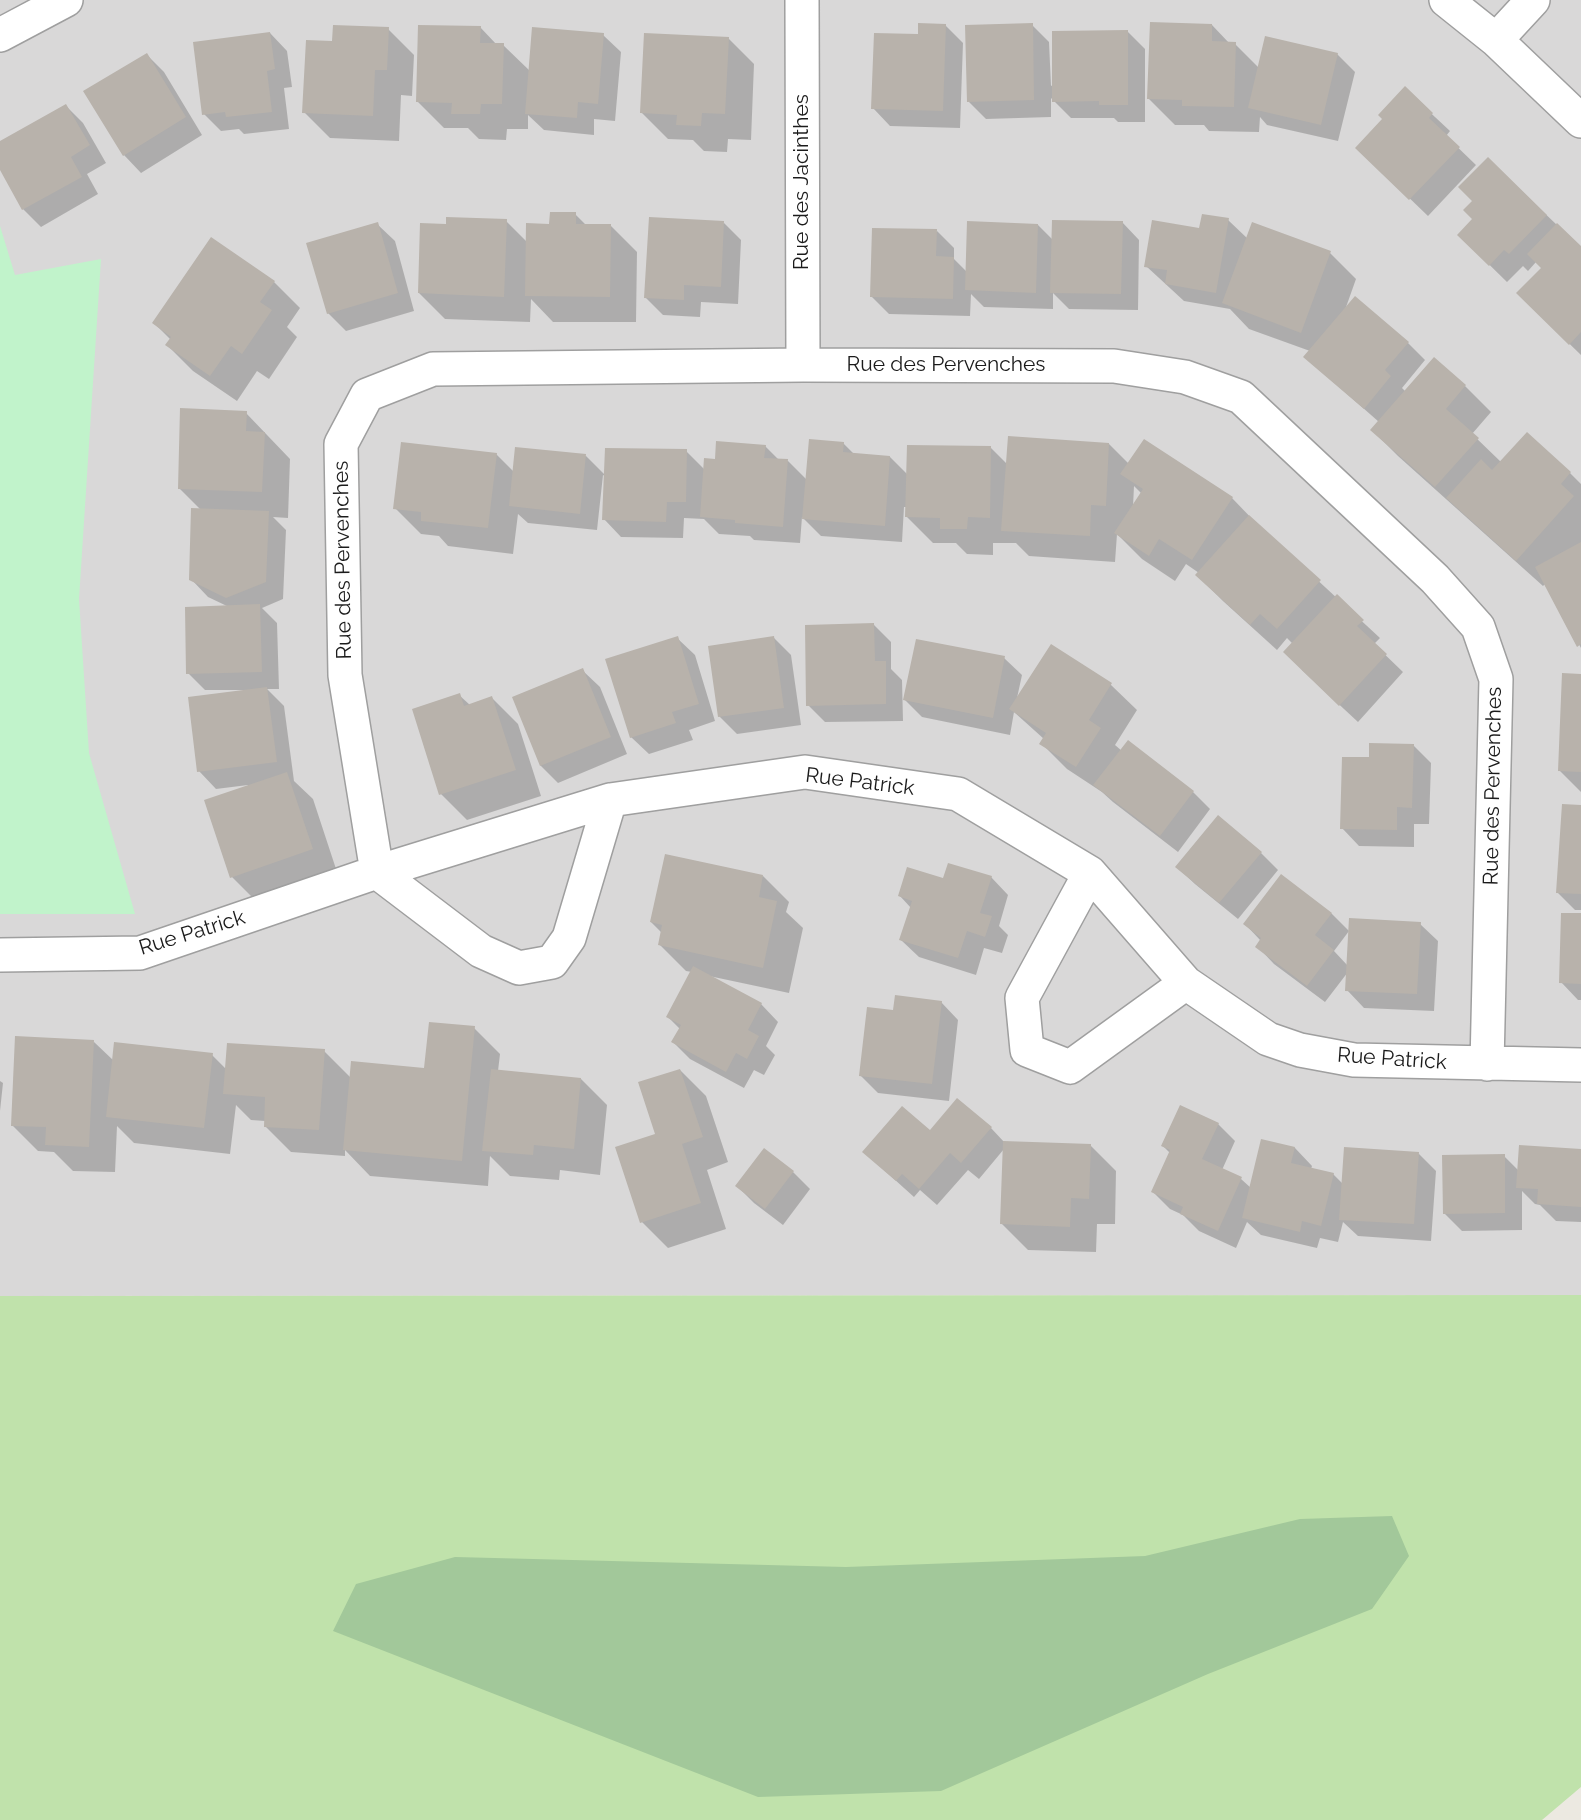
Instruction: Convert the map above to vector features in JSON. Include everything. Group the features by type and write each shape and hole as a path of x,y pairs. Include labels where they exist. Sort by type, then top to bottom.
{"street":[{"path":"0,35 66,0"},
{"name":"Rue des Jacinthes","path":"802,0 803,365"},
{"path":"1446,0 1496,40 1581,121"},
{"path":"1496,40 1533,0"},
{"name":"Rue des Pervenches","path":"377,872 345,663 341,444 367,395 433,369 803,365 1114,366 1185,377 1241,397 1435,579 1478,627 1496,679 1487,1064"},
{"name":"Rue Patrick","path":"0,955 140,952 377,872 609,800 805,772 958,795 1090,873 1186,983 1268,1039 1300,1050 1354,1060 1581,1065"},
{"path":"377,872 481,951 519,968 552,962 569,938 609,800"},
{"path":"1090,873 1022,998 1027,1050 1070,1067 1186,983"}],"shaded area":[{"path":"0,0 1581,0 1581,1295 0,1296"}],"green space":[{"path":"0,226 15,275 101,259 79,599 89,753 135,914 0,914"},
{"path":"1581,1295 1581,1787 1542,1820 0,1820 0,1296"},
{"path":"1392,1516 1409,1556 1372,1609 1208,1674 941,1791 758,1797 333,1631 356,1584 455,1557 846,1567 1145,1556 1300,1519"}],"building":[{"path":"1150,22 1212,24 1212,41 1236,42 1234,107 1182,106 1182,100 1147,99"},
{"path":"918,23 946,24 943,111 871,109 874,33 918,34"},
{"path":"1033,23 1034,100 967,102 965,25"},
{"path":"333,25 389,27 387,70 375,70 373,116 302,113 306,40 332,41"},
{"path":"418,25 481,26 480,43 504,43 502,104 481,104 480,114 451,114 452,103 416,102"},
{"path":"532,27 604,33 598,104 578,102 577,118 525,114"},
{"path":"1128,30 1128,105 1099,105 1099,101 1052,102 1052,31"},
{"path":"270,32 275,69 267,71 272,112 226,117 225,112 202,115 193,42"},
{"path":"644,33 729,37 725,114 702,113 701,126 676,125 677,115 640,113"},
{"path":"1265,36 1338,53 1321,125 1248,108"},
{"path":"147,53 186,117 123,156 83,91"},
{"path":"1405,86 1433,113 1429,118 1460,147 1409,200 1355,148 1382,119 1378,115"},
{"path":"66,104 90,145 71,157 82,177 22,210 0,170 0,141"},
{"path":"1488,157 1547,215 1509,254 1504,250 1489,266 1457,235 1472,219 1463,210 1472,201 1458,187"},
{"path":"550,212 576,212 576,224 611,224 610,297 525,296 526,223 549,224"},
{"path":"1202,214 1229,218 1216,293 1165,284 1167,270 1144,267 1152,220 1199,228"},
{"path":"446,217 507,219 504,297 418,293 420,223 446,224"},
{"path":"649,217 724,221 721,287 684,285 684,300 644,298"},
{"path":"1052,220 1123,221 1121,294 1050,293"},
{"path":"967,221 1038,224 1036,293 965,290"},
{"path":"378,222 398,293 327,314 306,243"},
{"path":"1252,222 1331,251 1301,333 1222,303"},
{"path":"1557,223 1581,246 1581,332 1569,345 1516,293 1541,268 1527,254"},
{"path":"872,228 937,229 936,256 954,257 953,299 870,297"},
{"path":"211,237 275,281 260,302 272,310 242,354 231,346 210,376 165,345 171,337 152,323"},
{"path":"1355,296 1409,342 1385,370 1391,376 1364,409 1303,357"},
{"path":"1434,357 1466,385 1446,409 1479,438 1435,487 1370,430"},
{"path":"180,408 247,411 246,431 265,432 262,492 178,489"},
{"path":"1527,432 1571,472 1561,484 1574,496 1516,561 1446,498 1481,459 1492,470"},
{"path":"1008,436 1109,443 1106,506 1091,505 1090,536 1001,531"},
{"path":"809,439 844,442 843,452 890,456 885,526 802,519"},
{"path":"1144,439 1233,497 1192,560 1159,539 1149,556 1114,533 1143,489 1120,474"},
{"path":"716,441 766,445 764,458 788,459 783,527 700,517 704,458 715,459"},
{"path":"401,442 497,453 488,528 421,521 421,512 393,509"},
{"path":"907,445 991,446 990,518 968,517 967,529 940,529 940,518 905,517"},
{"path":"515,447 586,454 580,514 509,506"},
{"path":"605,448 687,449 686,502 667,502 666,522 602,520"},
{"path":"191,508 269,511 266,582 226,598 189,580"},
{"path":"1249,515 1321,580 1277,629 1260,614 1250,625 1195,575"},
{"path":"1581,542 1581,644 1577,647 1535,567"},
{"path":"1337,594 1364,620 1357,626 1387,654 1339,706 1283,652"},
{"path":"260,604 262,672 186,674 185,607"},
{"path":"874,623 875,661 886,661 886,704 806,706 805,625"},
{"path":"678,636 699,704 672,712 676,723 630,738 605,659"},
{"path":"774,636 784,708 718,717 708,646"},
{"path":"916,639 1005,656 993,718 903,700"},
{"path":"1051,644 1112,683 1089,720 1101,728 1076,767 1039,744 1046,733 1009,709"},
{"path":"583,668 611,737 540,766 512,697"},
{"path":"1562,673 1581,674 1581,772 1558,771"},
{"path":"267,687 277,762 197,772 188,697"},
{"path":"460,693 464,706 492,696 516,770 439,795 412,709"},
{"path":"1128,740 1194,791 1160,836 1093,785"},
{"path":"1369,743 1414,744 1412,808 1397,807 1397,830 1340,829 1342,757 1369,757"},
{"path":"287,772 313,849 230,878 204,800"},
{"path":"1562,804 1581,805 1581,894 1556,893"},
{"path":"1218,815 1262,852 1219,903 1175,867"},
{"path":"665,854 763,875 759,897 777,901 763,968 658,945 662,925 650,922"},
{"path":"948,863 992,876 980,913 992,916 985,937 967,931 958,958 899,940 912,901 898,896 907,867 943,878"},
{"path":"1281,874 1332,913 1315,935 1334,950 1307,986 1255,947 1261,938 1243,924"},
{"path":"1561,913 1581,913 1581,984 1559,983"},
{"path":"1349,918 1421,922 1417,994 1345,991"},
{"path":"693,966 762,1003 748,1030 759,1036 747,1059 736,1053 726,1072 671,1042 681,1025 666,1017"},
{"path":"895,995 942,1001 932,1084 859,1076 867,1007 893,1010"},
{"path":"429,1022 475,1026 462,1161 343,1150 351,1061 424,1068"},
{"path":"15,1036 94,1040 89,1147 45,1145 46,1127 11,1126"},
{"path":"114,1042 213,1053 204,1128 106,1117"},
{"path":"227,1043 325,1049 319,1130 264,1127 265,1097 223,1094"},
{"path":"491,1069 581,1078 574,1149 534,1145 533,1155 482,1151"},
{"path":"680,1069 703,1137 682,1144 701,1203 640,1223 615,1147 655,1134 638,1082"},
{"path":"957,1098 992,1127 961,1163 950,1153 919,1189 902,1174 896,1181 862,1152 902,1106 930,1130"},
{"path":"1180,1105 1219,1123 1202,1159 1242,1177 1218,1231 1180,1214 1183,1207 1151,1192 1170,1150 1161,1146"},
{"path":"1261,1139 1295,1147 1291,1163 1334,1173 1321,1226 1302,1221 1300,1232 1242,1218"},
{"path":"1003,1141 1091,1144 1089,1199 1071,1198 1070,1227 1000,1224"},
{"path":"1519,1145 1581,1149 1581,1207 1537,1204 1538,1189 1516,1188"},
{"path":"1344,1147 1419,1152 1414,1224 1339,1220"},
{"path":"764,1148 794,1171 765,1209 735,1186"},
{"path":"1505,1154 1505,1213 1443,1214 1442,1155"}]}
